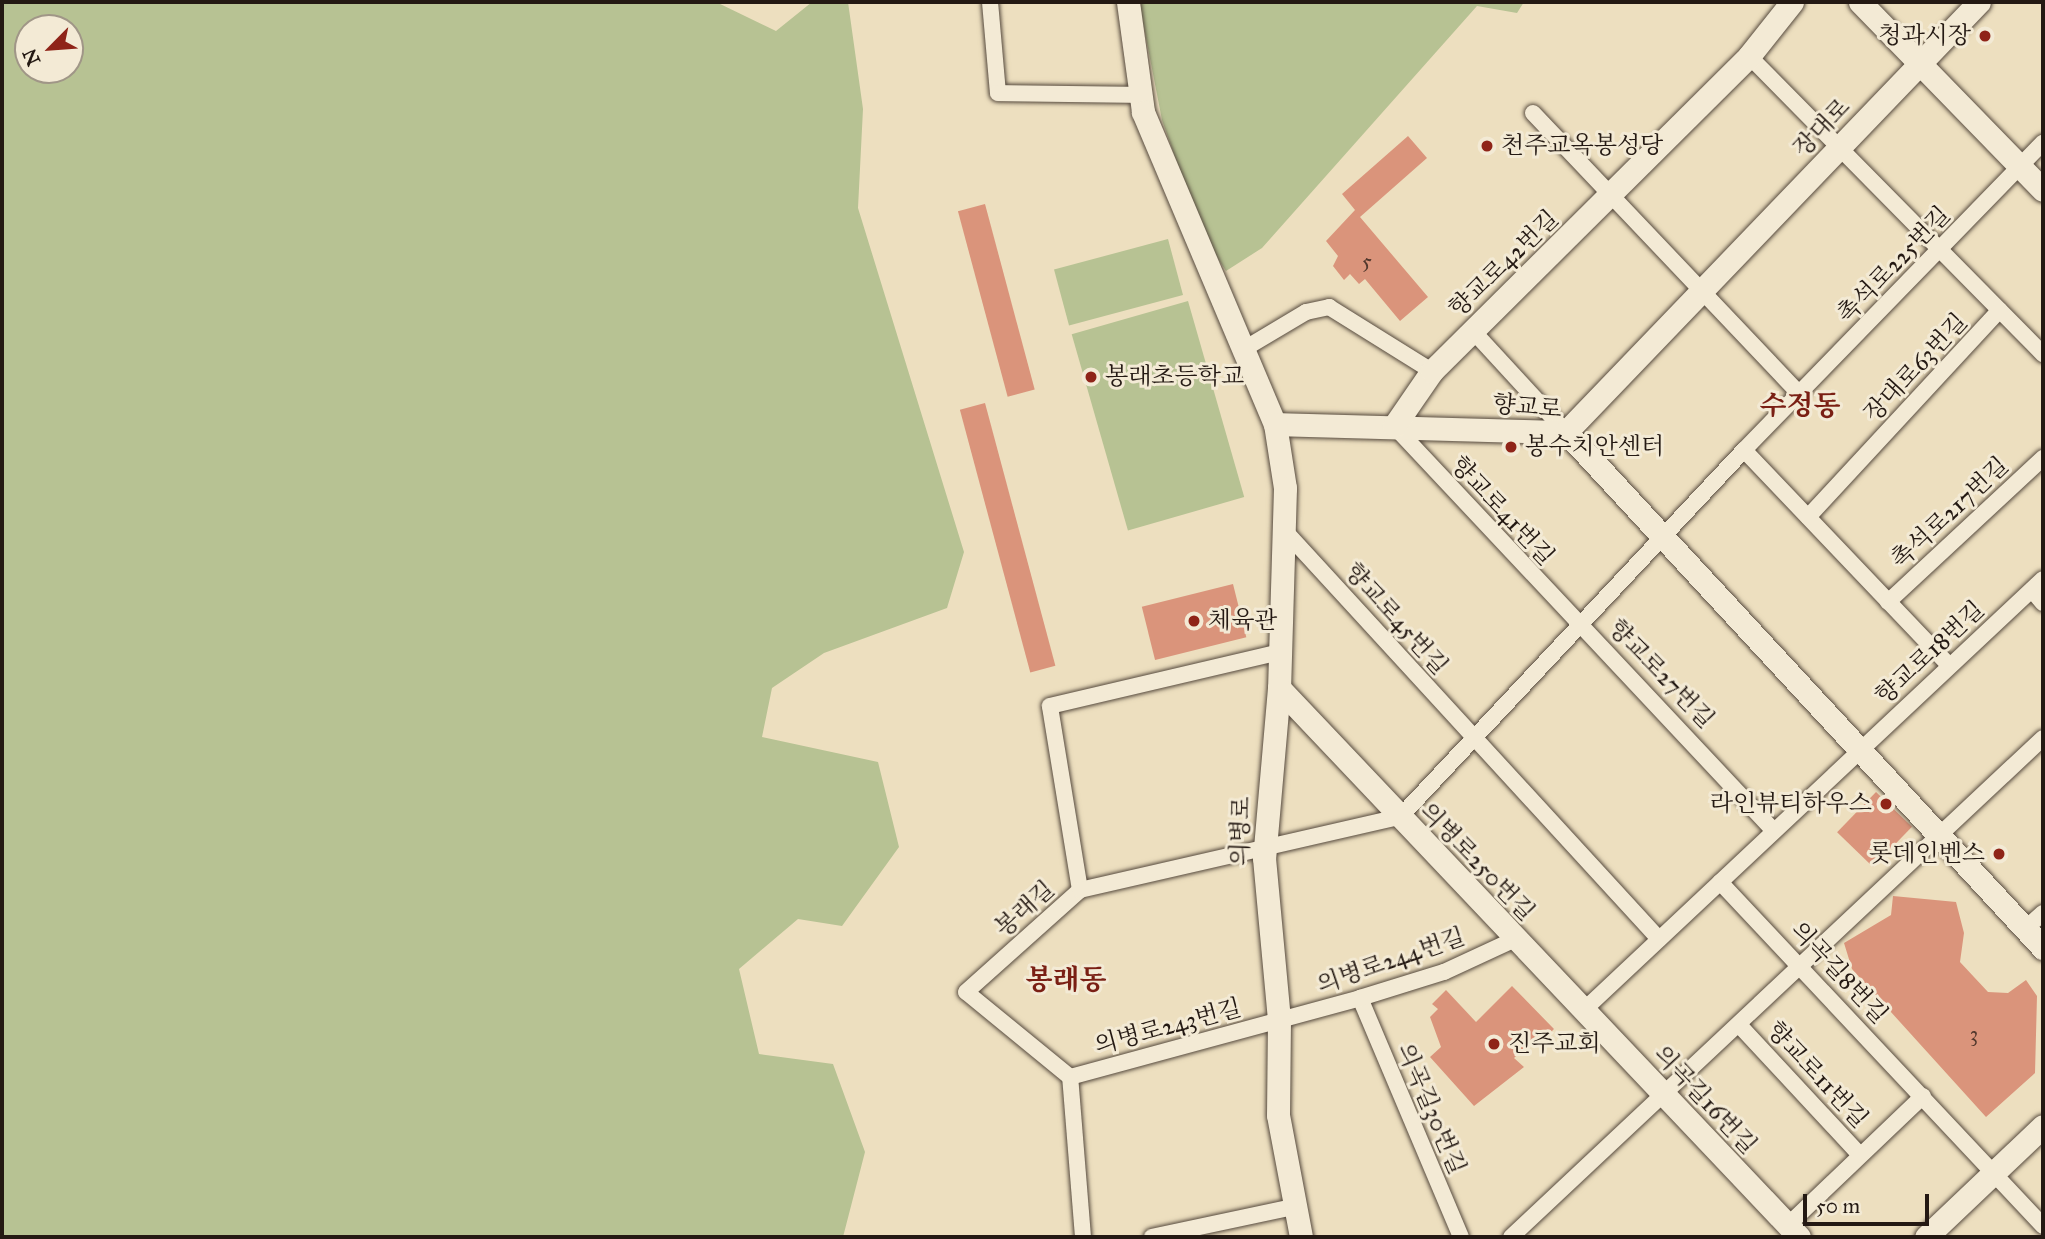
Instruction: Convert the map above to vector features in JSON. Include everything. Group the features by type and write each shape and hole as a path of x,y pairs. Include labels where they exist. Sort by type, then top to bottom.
{"street":[{"path":"990,2 998,93 1139,95"},
{"path":"1128,2 1139,95 1186,222 1275,424"},
{"name":"향교로42번길","path":"1394,426 1432,371 1613,195 1749,56 1792,2"},
{"path":"1860,2 2043,190"},
{"name":"장대로","path":"1566,432 1979,2"},
{"name":"장대로63번길","path":"1749,56 2043,354"},
{"path":"1533,113 1801,395"},
{"name":"촉석로225번길","path":"1744,450 1801,395 2043,143"},
{"path":"1244,349 1306,312 1329,307 1432,371"},
{"name":"장대로63번길","path":"1808,517 2000,310"},
{"path":"1473,331 1566,432"},
{"name":"향교로","path":"1275,424 1566,432 2043,948"},
{"name":"의병로","path":"1275,424 1285,488 1279,688 1266,845 1279,1020 1278,1115 1293,1207 1301,1237"},
{"name":"향교로41번길","path":"1394,426 1579,626"},
{"name":"촉석로217번길","path":"1744,450 1950,666"},
{"name":"향교로27번길","path":"1400,817 1744,450"},
{"name":"촉석로217번길","path":"1888,602 2043,458"},
{"name":"향교로45번길","path":"1284,530 1474,739"},
{"path":"2037,584 2043,603"},
{"name":"향교로18번길","path":"1585,1009 2037,584"},
{"name":"향교로27번길","path":"1579,626 1774,831"},
{"name":"봉래길","path":"1070,1077 966,992 1080,890 1050,706 1280,652"},
{"path":"1279,688 1400,817"},
{"name":"향교로11번길","path":"1511,1237 1663,1094 1741,1027 2043,738"},
{"path":"1474,739 1659,939"},
{"name":"의병로250번길","path":"1080,890 1266,845 1400,817 1585,1009"},
{"name":"의곡길8번길","path":"1720,882 1802,966 2043,1226"},
{"path":"2025,929 2043,913"},
{"name":"의병로244번길","path":"1279,1020 1444,972 1515,939"},
{"name":"의곡길30번길","path":"1360,998 1461,1237"},
{"name":"의곡길16번길","path":"1585,1009 1793,1232 1858,1153"},
{"name":"의병로243번길","path":"1070,1077 1279,1020"},
{"name":"향교로11번길","path":"1741,1027 1858,1153"},
{"path":"1070,1077 1083,1237"},
{"path":"1858,1153 1923,1096"},
{"path":"1926,1237 2043,1126"},
{"path":"1152,1237 1293,1207"}],"green space":[{"path":"2,2 716,2 776,31 812,2 848,2 863,109 858,208 964,552 947,608 824,653 772,688 762,737 878,762 899,847 842,926 798,919 739,969 759,1054 833,1064 865,1152 843,1237 2,1237"},
{"path":"1139,2 1524,2 1517,13 1477,6 1262,248 1226,271 1202,234 1162,120"},
{"path":"1168,239 1183,295 1069,326 1054,270"},
{"path":"1188,301 1244,497 1128,530 1072,334"}],"building":[{"path":"1408,136 1427,158 1360,217 1428,297 1400,321 1365,279 1359,284 1350,274 1344,280 1333,266 1338,256 1326,241 1355,210 1342,194"},
{"path":"985,204 1035,389 1008,397 958,211"},
{"path":"985,403 1055,666 1030,672 960,410"},
{"name":"체육관","path":"1233,584 1246,637 1155,660 1142,607"},
{"path":"1876,792 1912,827 1873,867 1837,832"},
{"path":"1893,896 1956,902 1964,933 1960,962 1988,992 2008,993 2026,980 2037,996 2035,1073 1986,1117 1852,969 1844,943 1891,915"},
{"path":"1512,986 1554,1029 1544,1039 1539,1033 1514,1058 1524,1067 1474,1106 1430,1057 1441,1047 1430,1017 1438,1009 1432,1004 1446,990 1476,1022"}],"place":[{"name":"청과시장","path":"1985,36"},
{"name":"천주교옥봉성당","path":"1487,146"},
{"name":"봉래초등학교","path":"1091,377"},
{"name":"봉수치안센터","path":"1511,447"},
{"name":"체육관","path":"1194,621"},
{"name":"라인뷰티하우스","path":"1886,804"},
{"name":"롯데인벤스","path":"1999,854"},
{"name":"진주교회","path":"1494,1044"}],"district":[{"name":"수정동","path":"1800,406"},
{"name":"봉래동","path":"1066,980"}]}
